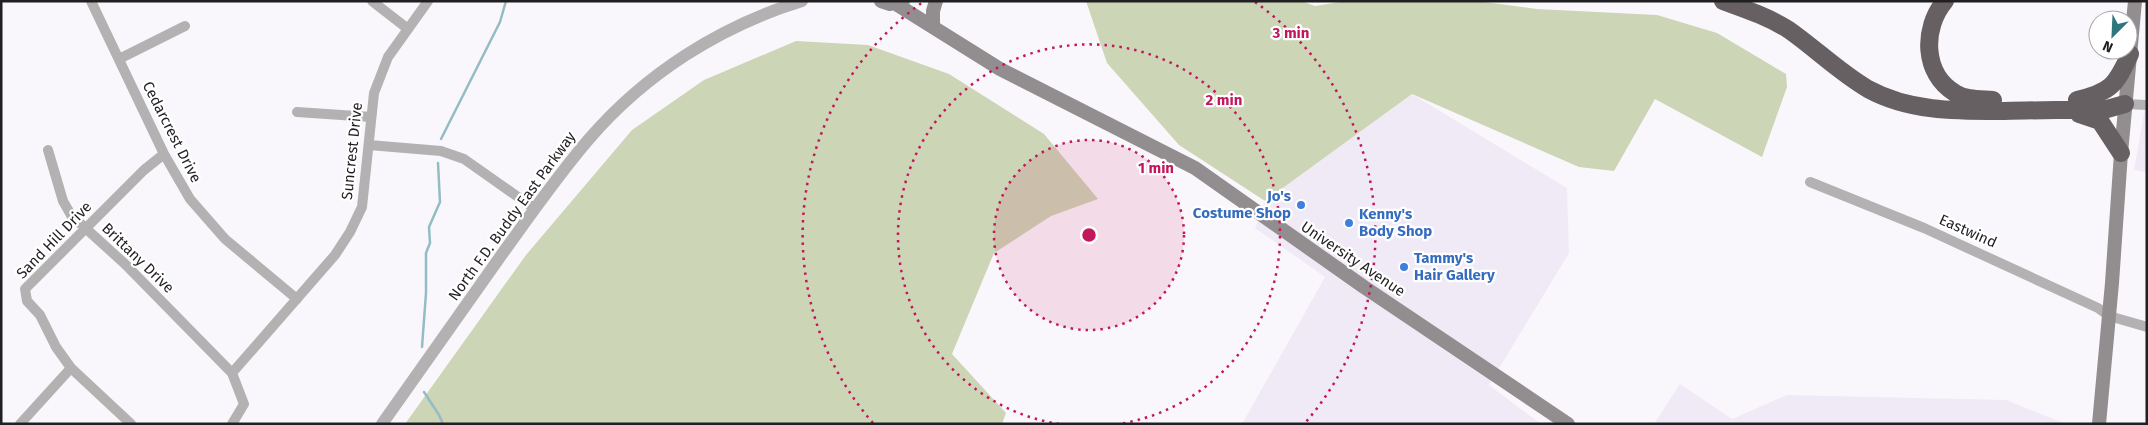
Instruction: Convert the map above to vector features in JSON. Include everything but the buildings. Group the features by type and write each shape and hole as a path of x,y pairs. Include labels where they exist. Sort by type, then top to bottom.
{"highway":[{"path":"1723,1 1752,11 1787,29 1842,73 1869,89 1899,103 1930,109 1969,111 2107,109 2125,104"},
{"path":"1945,1 1932,22 1929,38 1929,55 1934,70 1942,83 1956,94 1970,98 1997,100 2109,99 2125,104"},
{"path":"2077,100 2097,95 2109,89 2121,73 2127,60"},
{"path":"2062,110 2083,114 2100,121 2121,153"}],"main road":[{"path":"881,1 890,4 900,3"},
{"name":"University Avenue","path":"912,1 933,27"},
{"path":"933,27 933,11 936,1"},
{"name":"University Avenue","path":"900,3 933,27 1000,69 1195,168 1357,282 1568,424"},
{"path":"2099,424 2129,60"}],"street":[{"name":"Cedarcrest Drive","path":"91,1 164,154 190,199 225,239 297,298"},
{"path":"372,1 408,29"},
{"name":"Suncrest Drive","path":"232,373 335,255 350,232 362,207 374,93 388,56 428,1"},
{"name":"North F.D. Buddy East Parkway","path":"382,424 535,209 589,138 622,105 659,73 694,49 728,31 802,1"},
{"path":"119,59 185,26"},
{"path":"2125,104 2147,105"},
{"path":"297,112 371,117"},
{"path":"369,145 441,151 458,157 475,166 535,209"},
{"name":"Brittany Drive","path":"48,150 62,201 72,215 125,264 232,373"},
{"name":"Sand Hill Drive","path":"130,424 71,368 56,347 40,315 27,301 25,289 144,170 164,154"},
{"name":"Eastwind","path":"1810,182 1924,228 2098,308 2109,316 2147,327"},
{"path":"20,424 71,368"},
{"path":"232,373 244,404 232,424"}],"shaded area":[{"path":"1412,94 1567,188 1569,253 1489,385 1541,424 1242,424 1325,277 1255,228 1265,201"},
{"path":"2147,96 2147,172 2134,170"},
{"path":"1680,384 1732,419 1787,395 2006,400 2066,424 1654,424"}],"green space":[{"path":"1086,1 1301,1 1315,6 1346,1 1477,1 1537,9 1657,15 1717,33 1786,74 1787,87 1762,157 1655,99 1614,171 1579,167 1412,94 1265,201 1179,145 1107,63"},
{"path":"796,41 868,45 949,74 1044,134 1098,199 1051,216 994,253 952,354 1006,413 1002,424 405,424 526,255 632,130 704,80"}],"waterway":[{"path":"441,139 500,22 506,1"},
{"path":"422,347 426,293 426,253 430,243 429,227 440,202 438,163"},
{"path":"424,392 443,424"}],"place":[{"name":"Jo's Costume Shop","path":"1301,205"},
{"name":"Kenny's Body Shop","path":"1349,223"},
{"name":"Tammy's Hair Gallery","path":"1404,267"}]}
